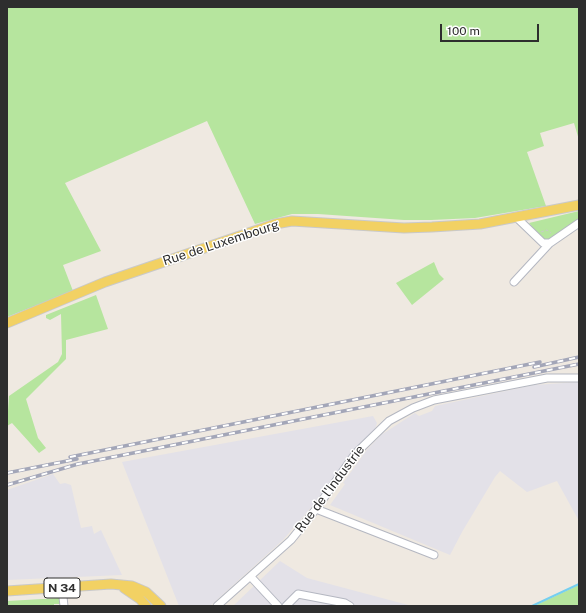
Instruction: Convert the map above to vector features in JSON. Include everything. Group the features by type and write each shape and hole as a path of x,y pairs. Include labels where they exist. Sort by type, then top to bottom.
{"main road":[{"name":"Rue de Luxembourg","path":"7,322 105,282 275,224 292,221 404,228 480,224 579,205"},
{"name":"N 34","path":"7,590 118,585 132,586 146,592 161,606"},
{"path":"118,585 130,591 146,606"}],"street":[{"path":"517,218 543,243 550,243"},
{"path":"514,282 550,243 579,224"},
{"name":"Rue de l'Industrie","path":"217,606 291,540 366,442 389,422 413,408 434,400 547,378 579,378"},
{"path":"316,509 434,555"},
{"path":"251,576 278,606"},
{"path":"62,588 64,606"},
{"name":"Rue de l'Industrie","path":"222,606 232,594"},
{"path":"286,606 298,594 345,603 350,606"}],"path":[{"path":"533,234 547,230 558,238"}],"shaded area":[{"path":"579,382 579,521 557,481 527,492 500,471 462,532 450,555 330,505 345,484 343,483 366,451 381,435 415,413 419,416 432,411 435,406 534,385"},
{"path":"373,416 377,423 375,429 353,452 314,504 283,540 210,606 179,606 122,462"},
{"path":"53,474 60,484 65,483 71,485 81,528 92,526 94,534 101,530 122,575 7,580 7,490"},
{"path":"280,561 307,578 412,606 233,606"}],"green space":[{"path":"7,7 579,7 579,140 574,123 540,133 544,146 527,152 546,206 475,218 431,220 292,214 255,224 207,121 65,183 101,251 63,265 73,291 7,317"},
{"path":"579,211 579,220 552,238 546,240 541,238 529,223"},
{"path":"434,262 439,274 444,279 412,305 396,283"},
{"path":"96,295 108,329 66,340 66,359 26,399 38,438 46,448 39,453 12,423 7,426 9,396 58,362 62,354 61,314 50,320 46,318 46,315"},
{"path":"579,585 579,606 534,606"},
{"path":"61,598 61,604 54,604 54,606 7,606 7,601"}],"waterway":[{"path":"532,606 579,584"}],"railway":[{"path":"534,367 579,357"},
{"path":"70,457 540,362"},
{"path":"7,485 78,464 579,364"},
{"path":"7,473 77,459"}]}
